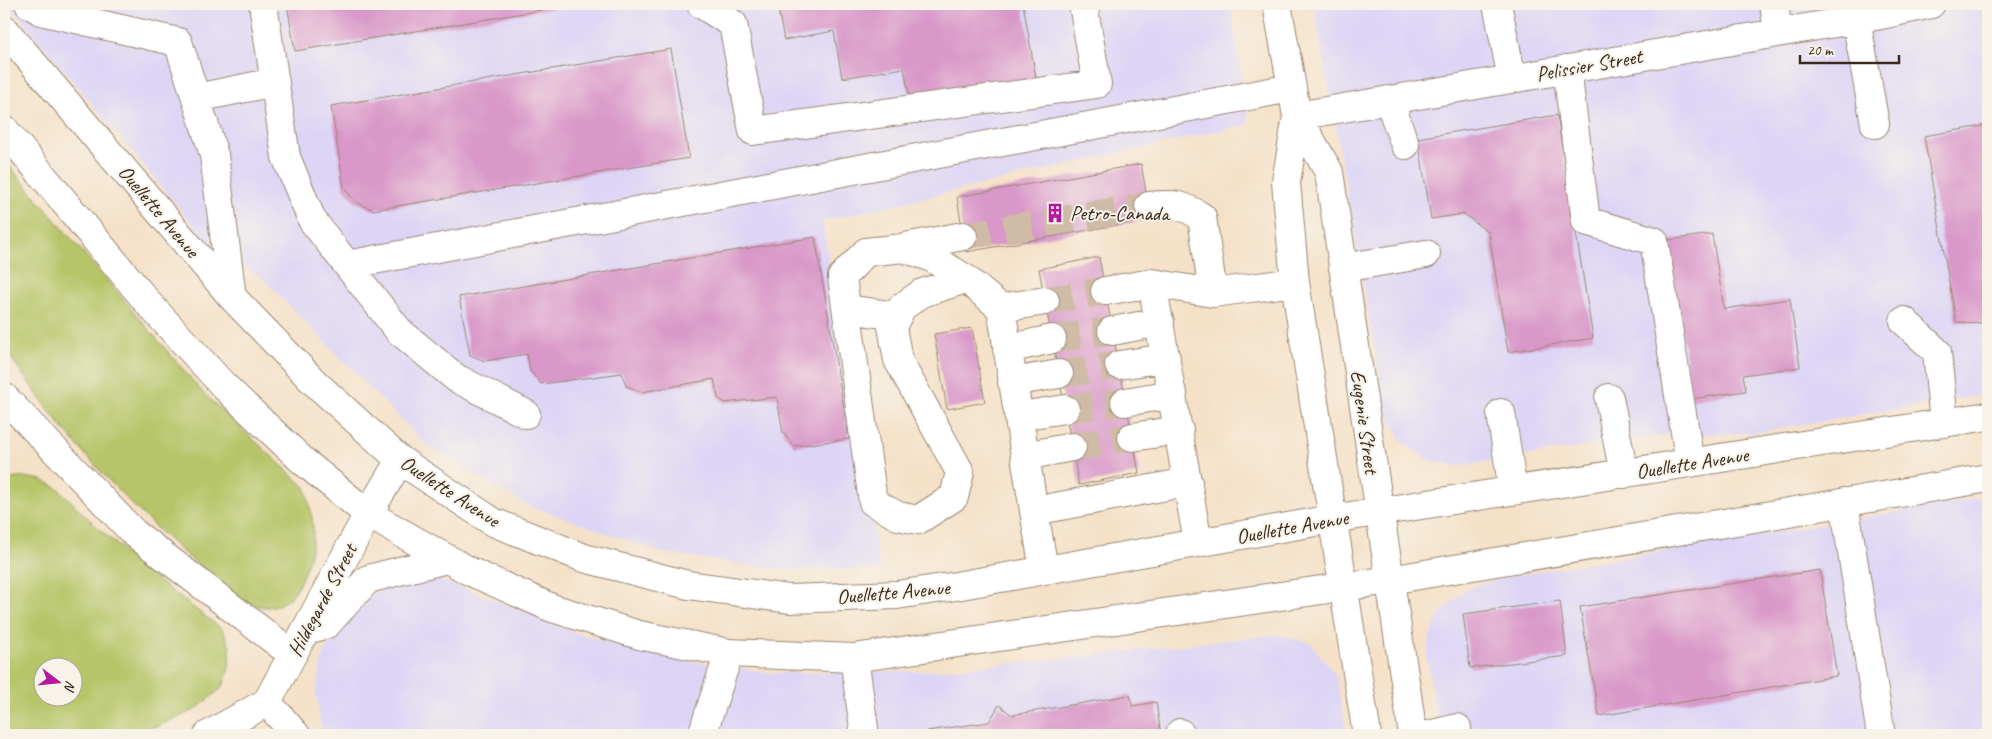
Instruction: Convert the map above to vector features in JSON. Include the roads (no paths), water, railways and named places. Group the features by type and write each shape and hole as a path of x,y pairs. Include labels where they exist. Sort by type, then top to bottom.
{"main road":[{"path":"29,4 41,11 178,42 214,155 232,297"},
{"path":"263,4 286,157 312,220 399,331 456,378 526,414"},
{"path":"701,4 733,24 753,131 1097,84 1083,4"},
{"name":"Eugenie Street","path":"1277,4 1297,116 1286,182 1295,282 1367,735"},
{"path":"1498,4 1512,79"},
{"path":"1774,4 1778,32"},
{"name":"Pelissier Street","path":"1297,116 1868,17 1931,4"},
{"path":"1868,17 1875,124"},
{"name":"Ouellette Avenue","path":"4,29 232,297 314,382 400,460 493,522 584,558 688,586 790,599 897,595 1379,512 1988,416"},
{"path":"1567,69 1586,221 1654,241 1690,463"},
{"path":"196,98 275,82"},
{"path":"347,265 1292,88"},
{"path":"1388,100 1405,145"},
{"name":"Eugenie Street","path":"1297,116 1329,172 1413,735"},
{"path":"4,128 149,304 224,386 302,461 368,514 468,571 552,608 639,636 729,653 854,658 1390,580 1988,478"},
{"path":"1149,206 1172,204 1185,206 1202,217 1214,293"},
{"path":"963,236 903,248 866,252 842,277 873,502 898,516 918,520 954,497 960,472 898,360 892,327 902,308 922,293 966,279"},
{"path":"903,248 930,257 966,279 1001,308 1044,570"},
{"path":"1343,268 1426,254"},
{"path":"1105,291 1152,283 1214,293 1295,282"},
{"path":"1152,283 1198,543"},
{"path":"1001,308 1045,301"},
{"path":"846,309 898,316"},
{"path":"1904,321 1937,352 1944,423"},
{"path":"1112,331 1160,322"},
{"path":"1007,350 1052,339"},
{"path":"1119,365 1166,358"},
{"path":"1012,382 1059,374"},
{"path":"1126,402 1173,394"},
{"path":"4,397 134,533 299,642 327,624 368,579 447,558"},
{"path":"1608,398 1624,474"},
{"path":"1020,416 1065,409"},
{"path":"1501,413 1513,491"},
{"path":"1132,437 1178,430"},
{"path":"1026,456 1072,447"},
{"name":"Hildegarde Street","path":"267,702 368,514 400,460"},
{"path":"1034,511 1188,482"},
{"path":"1844,502 1880,735"},
{"path":"702,735 729,653"},
{"path":"854,658 865,735"},
{"path":"208,735 267,702 296,735"},
{"path":"1428,735 1457,728"}],"tunnel":[{"path":"963,236 1149,206"},
{"path":"1045,301 1105,291"},
{"path":"1052,339 1112,331"},
{"path":"1059,374 1119,365"},
{"path":"1065,409 1125,402"},
{"path":"1072,447 1132,437"}],"place":[{"name":"Petro-Canada","path":"1055,213"}]}
